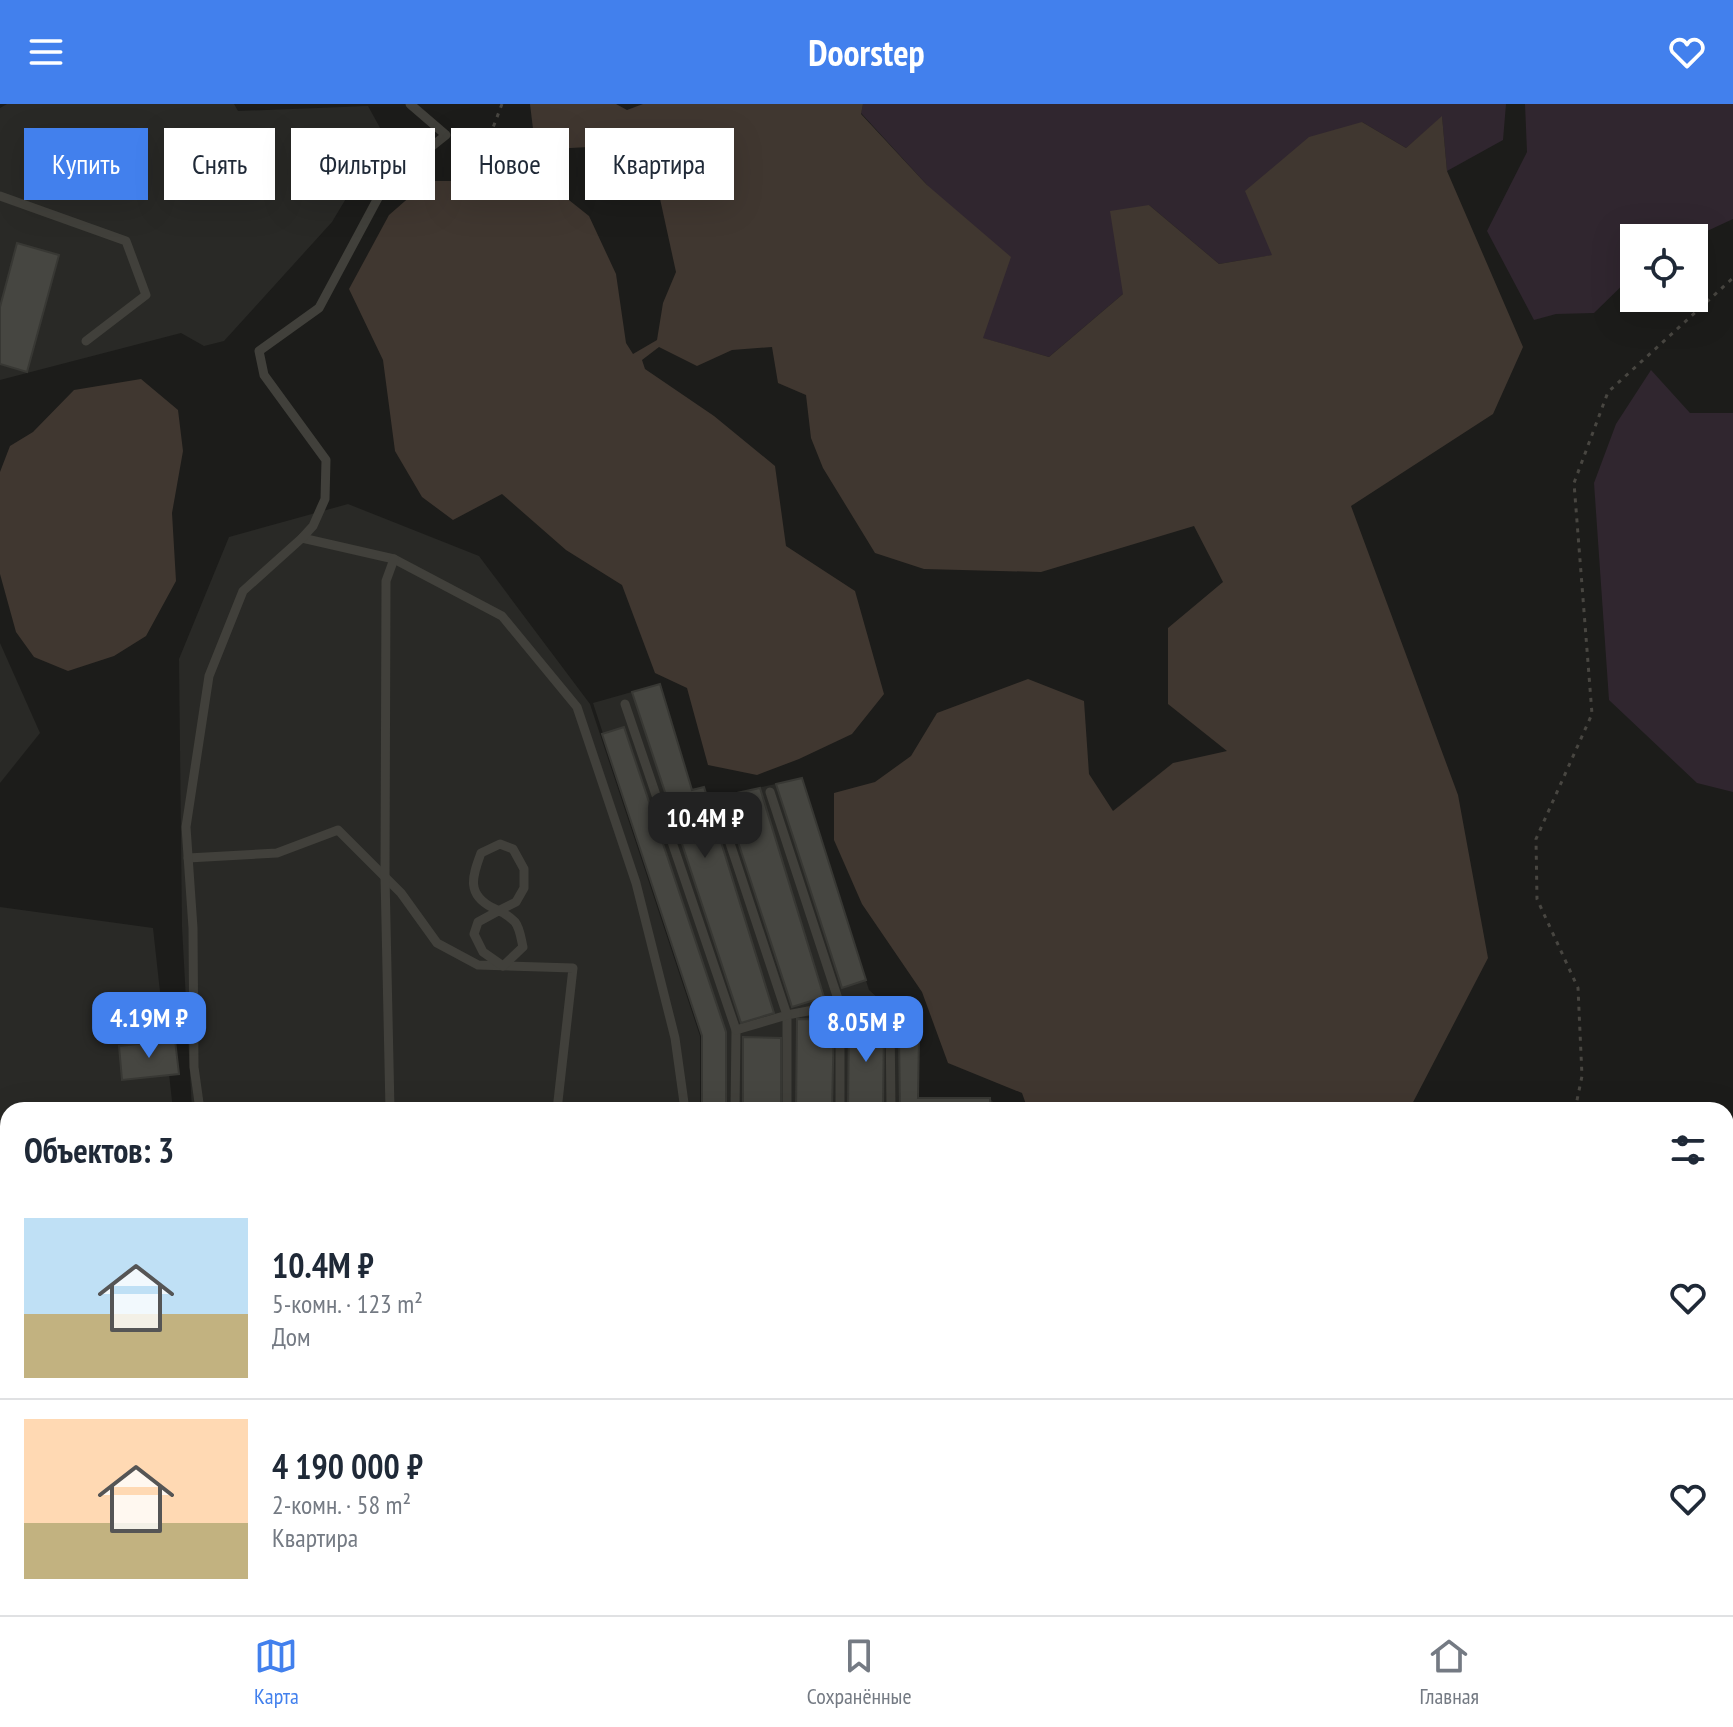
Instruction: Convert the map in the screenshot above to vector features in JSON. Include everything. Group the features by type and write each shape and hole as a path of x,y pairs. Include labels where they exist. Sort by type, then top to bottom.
{"lane":[{"path":"199,1102 194,1067 193,928 186,827 209,676 243,591 313,526 325,499 326,460 264,375 259,351 319,308 386,183 446,135 410,104"},
{"path":"0,196 126,241 146,295 86,341"},
{"path":"302,538 394,559 502,616 577,707 636,883 675,1038 684,1102"},
{"path":"390,1102 385,876 386,581 394,559"},
{"path":"625,704 736,1030 735,1102"},
{"path":"770,792 840,1005 840,1102"},
{"path":"717,804 787,1015 787,1102"},
{"path":"188,858 277,853 338,830 401,893 437,943 478,965 573,968 558,1102"},
{"path":"503,966 483,952 474,934 478,922 500,910 516,902 524,888 524,869 513,849 500,844 481,853 472,877 476,894 490,907 500,910 517,924 523,947 503,966"},
{"path":"736,1030 787,1015 840,1005 890,1017 891,1102"}],"path":[{"path":"493,128 502,104"},
{"path":"446,135 451,136"},
{"path":"1577,1102 1582,1076 1578,988 1537,899 1536,839 1592,714 1574,483 1608,392 1733,278"}],"shaded area":[{"path":"7,104 234,104 238,111 368,106 380,128 291,128 291,200 345,200 332,222 224,341 204,346 181,333 0,380 0,108"},
{"path":"530,104 616,104 627,110 643,104 863,104 861,114 927,185 1011,257 983,338 1049,357 1123,294 1110,211 1149,205 1219,264 1272,255 1245,191 1309,137 1362,122 1406,148 1442,116 1447,171 1523,347 1493,414 1351,506 1458,795 1488,958 1413,1102 1025,1102 1022,1093 948,1063 922,992 862,904 834,840 834,793 875,782 911,756 937,713 1028,679 1084,701 1089,774 1113,811 1173,763 1227,751 1168,704 1168,628 1223,582 1194,526 1041,572 924,569 875,553 823,468 811,438 806,395 778,383 772,347 732,350 697,366 659,347 642,360 645,369 714,416 775,466 786,546 855,591 884,694 852,734 757,775 708,765 687,688 655,673 622,585 566,550 502,494 453,520 422,497 395,451 383,360 349,289 389,215 406,200 435,200 435,181 451,181 451,200 569,200 589,216 616,274 626,343 633,354 657,340 663,303 676,272 660,200 734,200 734,128 585,128 585,147 569,148 569,128 533,128"},
{"path":"863,104 1506,104 1503,140 1447,171 1442,117 1406,148 1362,122 1273,255 1219,264 1149,205 1123,294 1049,357 982,338 927,185 861,113"},
{"path":"1525,104 1733,104 1733,219 1708,231 1708,224 1620,224 1620,288 1594,313 1556,314 1534,320 1487,231 1527,152"},
{"path":"1651,370 1690,413 1733,413 1733,792 1697,783 1609,700 1594,483 1616,424"},
{"path":"141,379 178,410 183,451 172,513 176,581 146,636 114,656 68,671 34,657 16,632 0,574 0,472 10,446 33,432 74,390"},
{"path":"348,504 479,556 590,704 700,1036 700,1102 192,1102 182,927 179,659 229,537"},
{"path":"0,643 40,733 0,783"},
{"path":"660,684 692,789 704,787 708,799 802,778 869,990 919,1035 919,1098 990,1098 993,1102 702,1102 702,1036 593,703"},
{"path":"0,907 153,928 172,1102 0,1102"}],"building":[{"path":"17,243 59,255 27,372 0,364 0,307"},
{"path":"660,684 692,790 704,787 774,1013 741,1023 632,692"},
{"path":"624,727 726,1032 726,1102 702,1102 702,1036 602,734"},
{"path":"802,778 866,980 842,988 776,784"},
{"path":"760,788 824,997 792,1007 723,796"},
{"path":"849,1017 884,1020 883,1102 848,1102"},
{"path":"797,1019 834,1020 832,1102 796,1102"},
{"path":"899,1034 919,1035 918,1098 990,1098 990,1102 900,1102"},
{"path":"743,1037 781,1038 781,1102 743,1102"},
{"path":"175,1040 179,1074 122,1080 119,1046"}]}
